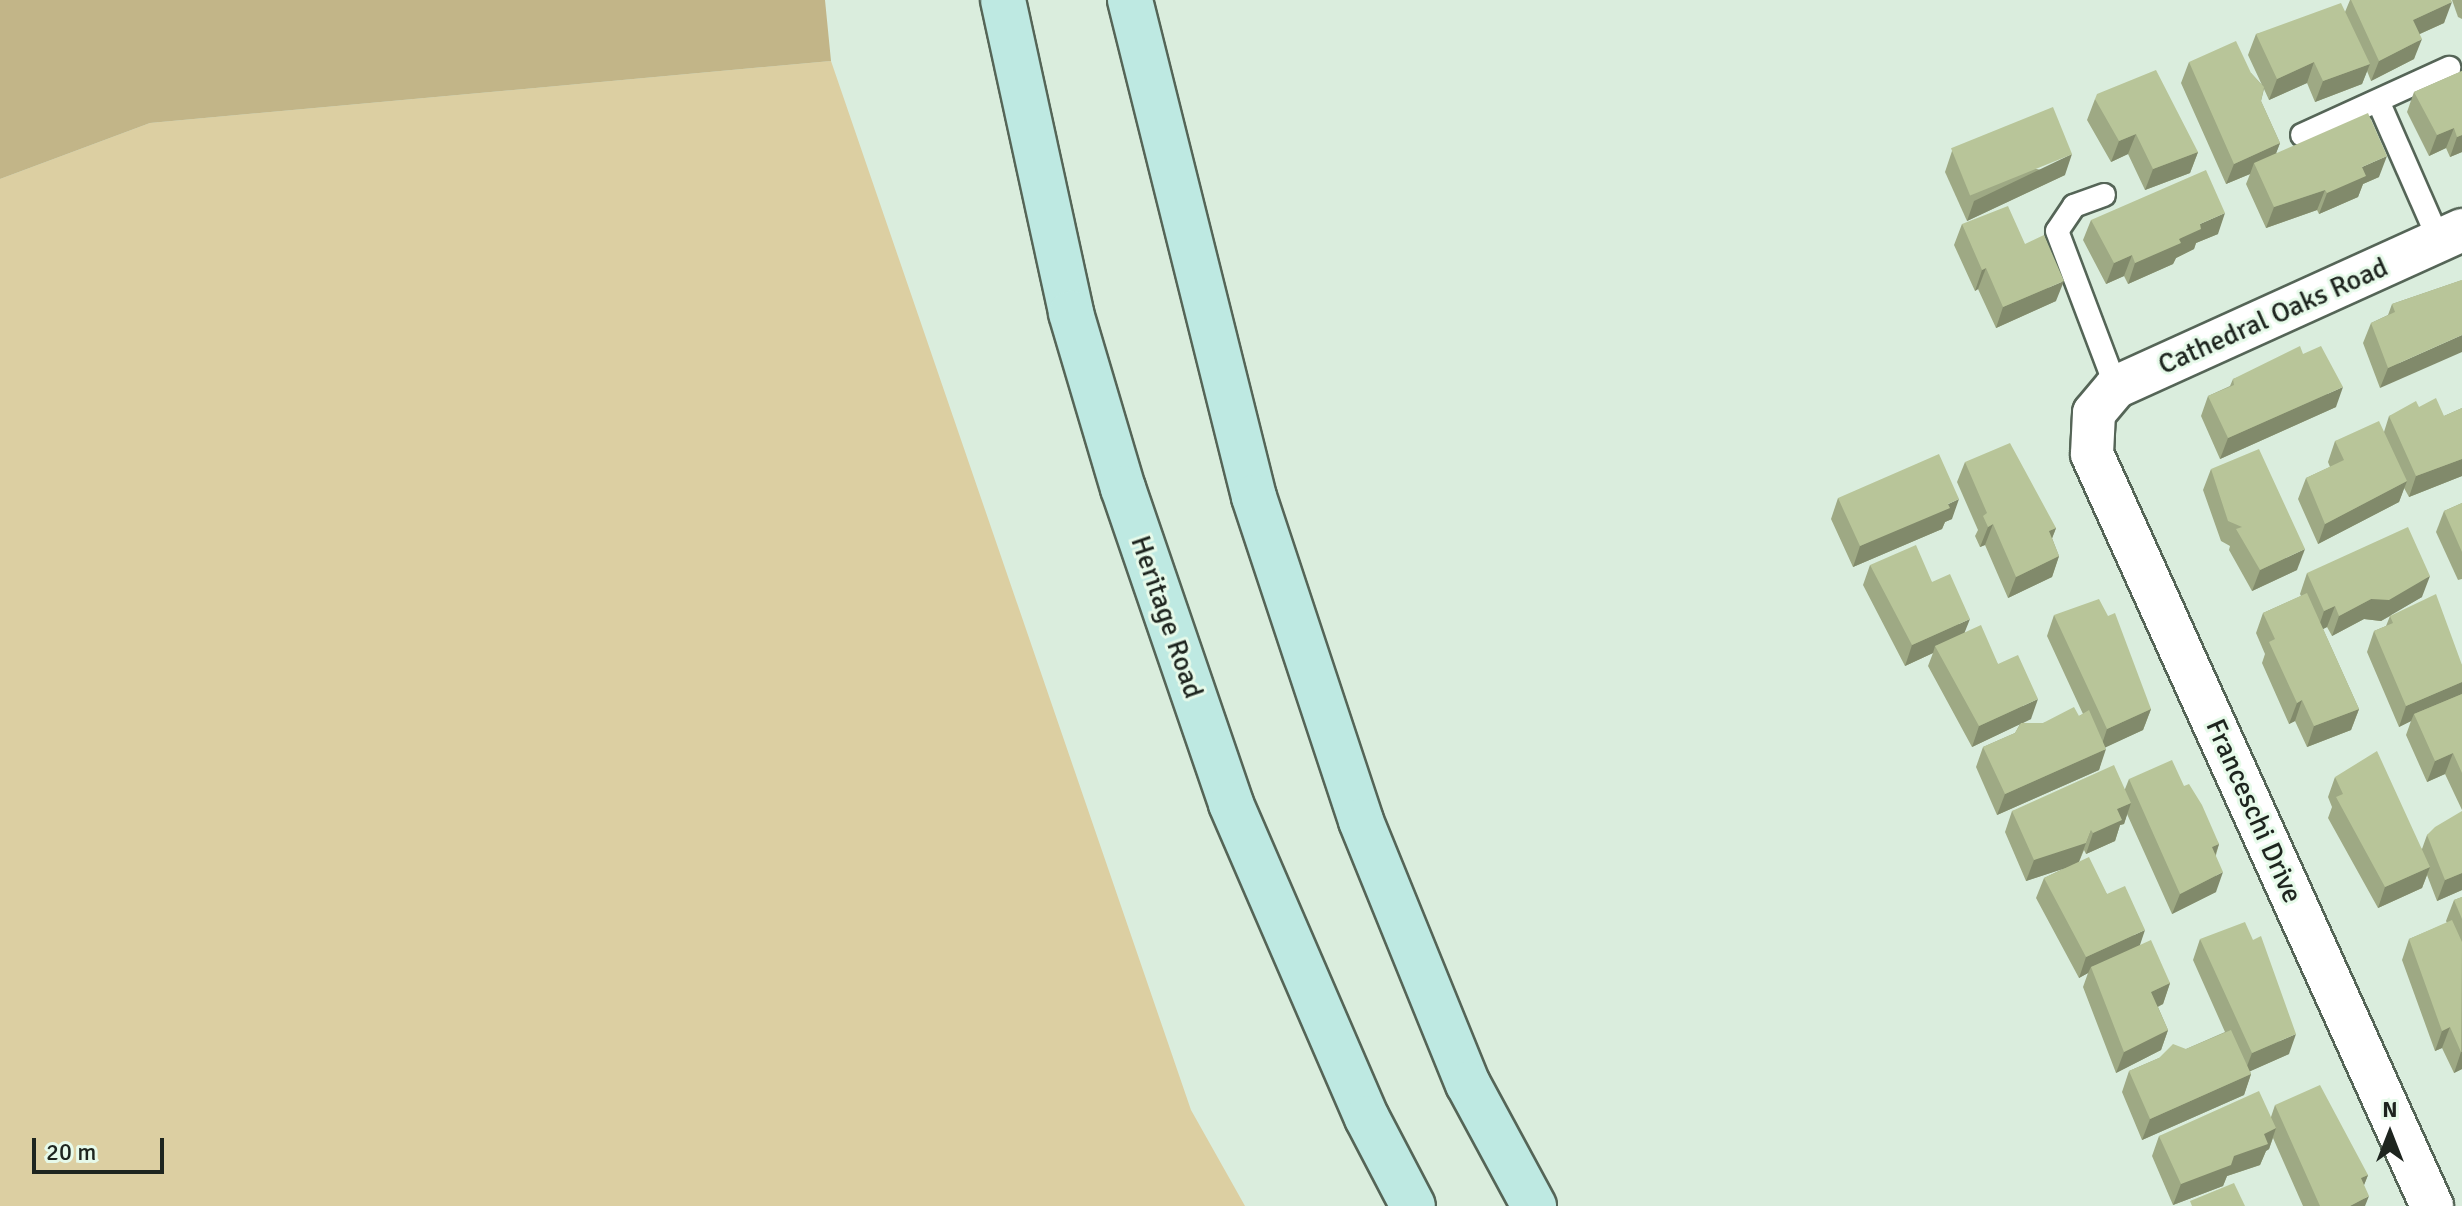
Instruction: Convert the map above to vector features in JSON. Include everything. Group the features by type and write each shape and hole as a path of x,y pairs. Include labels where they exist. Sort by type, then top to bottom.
{"main road":[{"name":"Heritage Road","path":"1003,0 1071,313 1123,488 1231,804 1367,1118 1413,1206"},
{"path":"1130,0 1254,497 1361,821 1468,1084 1534,1206"}],"street":[{"name":"Cathedral Oaks Road","path":"2105,400 2451,235"},
{"name":"Franceschi Drive","path":"2105,400 2092,454 2432,1206"}],"lane":[{"path":"2302,135 2449,68"},
{"path":"2378,101 2451,235"},
{"path":"2104,195 2074,206 2057,231 2105,400"}],"shaded area":[{"path":"0,0 825,0 831,61 150,123 0,179"},
{"path":"831,61 1191,1110 1245,1206 0,1206 0,179 150,123"}],"building":[{"path":"2351,0 2452,2 2413,20 2422,39 2379,61"},
{"path":"2341,3 2370,64 2323,81 2314,62 2277,79 2256,34"},
{"path":"2236,41 2251,73 2264,87 2261,101 2280,143 2234,164 2189,62"},
{"path":"2156,70 2198,152 2153,169 2136,134 2119,141 2095,99 2097,94"},
{"path":"2462,71 2462,135 2457,137 2454,128 2437,135 2414,92"},
{"path":"2053,107 2072,154 1970,195 1951,148"},
{"path":"2368,113 2387,156 2362,167 2366,176 2327,193 2325,190 2274,207 2254,163"},
{"path":"2206,170 2225,213 2200,224 2201,229 2179,239 2181,243 2135,263 2132,255 2114,263 2091,220"},
{"path":"2008,206 2025,244 2044,235 2064,281 2003,307 1986,268 1982,270 1962,224"},
{"path":"2462,280 2462,335 2388,368 2371,323 2395,312 2392,304"},
{"path":"2300,346 2303,354 2321,346 2343,387 2228,438 2208,396 2234,385 2233,379"},
{"path":"2436,398 2444,416 2462,408 2462,459 2416,476 2389,416 2416,401 2419,407"},
{"path":"2379,421 2407,481 2325,524 2306,478 2344,460 2335,441"},
{"path":"2010,443 2056,528 2049,531 2059,556 2016,577 1993,524 1988,527 1983,516 1987,513 1965,462"},
{"path":"2259,449 2305,549 2260,570 2236,529 2242,527 2228,521 2211,469"},
{"path":"1939,454 1959,499 1948,504 1950,508 1860,546 1838,498"},
{"path":"2462,503 2462,552 2444,511"},
{"path":"2408,527 2430,576 2389,600 2371,599 2339,616 2335,606 2324,611 2307,573"},
{"path":"1916,545 1932,582 1950,574 1970,619 1912,645 1870,565"},
{"path":"2307,593 2359,709 2314,726 2302,700 2297,703 2269,642 2275,639 2263,613"},
{"path":"2436,594 2462,665 2462,682 2406,706 2374,631 2393,623 2390,616"},
{"path":"2099,599 2108,616 2115,613 2151,709 2107,729 2054,615"},
{"path":"1981,625 1998,664 2018,655 2038,699 1979,726 1935,646"},
{"path":"2462,694 2462,773 2453,753 2435,761 2414,714"},
{"path":"2074,707 2079,716 2089,710 2106,749 2005,794 1983,747 2015,733 2021,723 2043,723"},
{"path":"2377,751 2430,867 2385,887 2336,797 2343,794 2335,777"},
{"path":"2172,760 2184,786 2189,784 2202,805 2219,844 2212,847 2223,872 2180,894 2129,779"},
{"path":"2114,765 2131,803 2117,809 2122,820 2093,833 2091,830 2086,843 2034,860 2012,811"},
{"path":"2462,811 2462,873 2445,880 2427,835"},
{"path":"2089,857 2107,894 2125,886 2145,930 2086,957 2044,878"},
{"path":"2462,897 2462,919 2454,900"},
{"path":"2452,920 2462,942 2461,1052 2450,1027 2442,1031 2409,939"},
{"path":"2245,922 2253,940 2261,936 2296,1034 2252,1053 2200,939"},
{"path":"2151,940 2170,983 2151,992 2168,1030 2124,1052 2091,967"},
{"path":"2231,1030 2251,1074 2150,1119 2129,1071 2159,1058 2173,1044 2186,1049"},
{"path":"2320,1085 2368,1175 2361,1178 2369,1196 2350,1206 2320,1206 2275,1105"},
{"path":"2259,1091 2276,1128 2264,1134 2268,1144 2234,1156 2231,1165 2181,1184 2159,1136"},
{"path":"2234,1183 2245,1206 2192,1206 2190,1201"}]}
